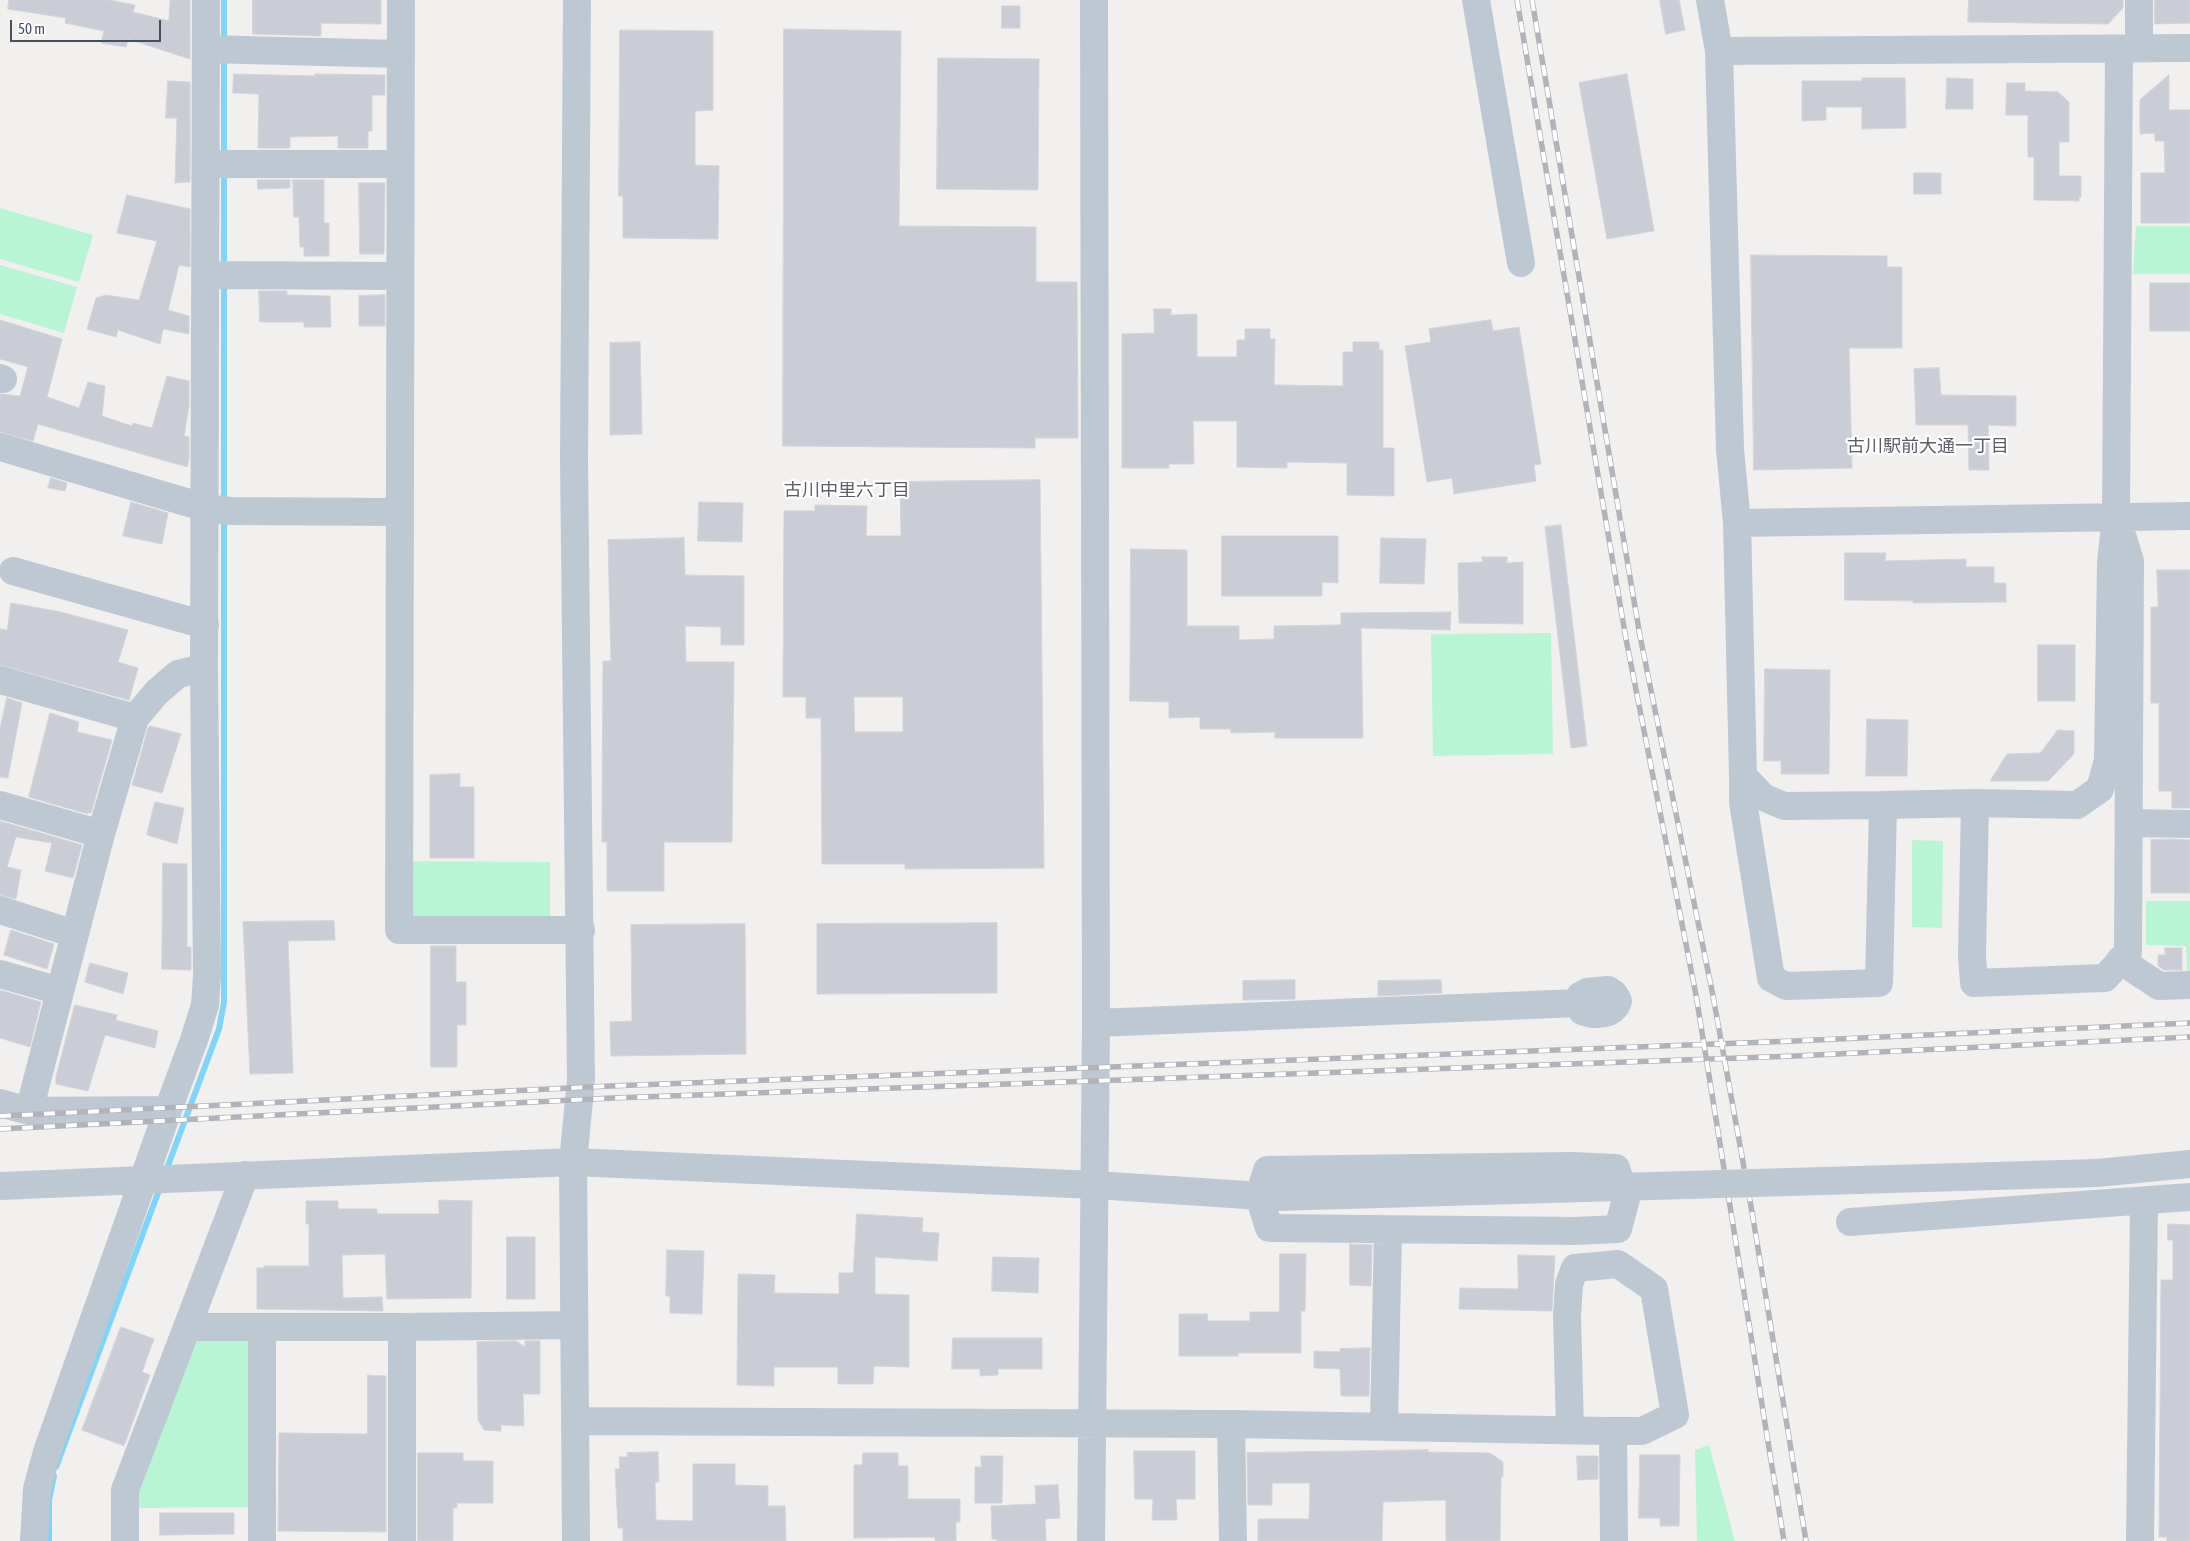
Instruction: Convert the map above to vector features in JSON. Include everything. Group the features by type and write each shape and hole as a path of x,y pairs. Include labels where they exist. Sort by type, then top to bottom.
{"street":[{"path":"34,1541 37,1489 47,1452 157,1179 168,1110 205,1005 207,966 204,668 205,625 217,509 219,164 219,50 206,0"},
{"path":"401,0 400,930 580,930"},
{"path":"576,1541 573,1162 581,1080 574,460 577,0"},
{"path":"1091,1541 1096,1023 1094,0"},
{"path":"1476,0 1521,263"},
{"path":"1710,0 1719,51 1730,449 1737,523 1744,802 1771,978 1786,986 1879,983 1883,805"},
{"path":"1743,776 1763,797 1784,806 1975,803 2077,805 2100,789 2108,760 2111,562 2116,516 2129,48 2139,0"},
{"path":"1719,51 2190,48"},
{"path":"219,50 401,54"},
{"path":"219,164 400,164"},
{"path":"218,275 400,276"},
{"path":"0,447 217,509 399,512"},
{"path":"1975,803 1972,955 1974,983 2105,978 2128,952 2130,561 2116,516"},
{"path":"1737,523 2190,516"},
{"path":"13,572 205,625"},
{"path":"29,1111 101,834 135,718 157,692 178,674 204,668"},
{"path":"0,680 135,718"},
{"path":"0,804 101,834"},
{"path":"2129,823 2190,824"},
{"path":"0,910 75,934"},
{"path":"2120,960 2159,986 2190,985"},
{"path":"0,974 60,991"},
{"path":"1096,1023 1578,1002"},
{"path":"0,1103 29,1111 168,1110"},
{"path":"1,1190 157,1179 573,1162 1095,1186 1268,1197 2097,1173 2190,1164"},
{"path":"1572,1166 1616,1168 1626,1199 1618,1229 1575,1231 1388,1230 1269,1228 1268,1197 1266,1170 1572,1166"},
{"path":"125,1541 125,1490 245,1175"},
{"path":"1850,1222 2190,1197"},
{"path":"2140,1541 2144,1201"},
{"path":"1384,1426 1388,1230"},
{"path":"575,1421 1231,1424 1384,1426 1613,1431 1642,1431 1676,1415 1654,1289 1618,1264 1575,1268 1569,1284 1567,1316 1570,1430"},
{"path":"188,1327 574,1325"},
{"path":"262,1327 262,1541"},
{"path":"402,1327 402,1541"},
{"path":"1231,1424 1233,1541"},
{"path":"1613,1431 1614,1541"}],"green space":[{"path":"0,208 93,235 79,282 0,259"},
{"path":"2136,226 2190,226 2190,274 2133,274"},
{"path":"0,265 77,287 64,333 0,314"},
{"path":"1551,633 1553,754 1433,756 1431,634"},
{"path":"1912,840 1943,841 1942,928 1912,927"},
{"path":"408,861 550,862 550,921 408,920"},
{"path":"2146,901 2190,901 2190,971 2187,971 2186,946 2146,945"},
{"path":"251,1333 258,1507 134,1508 188,1336"},
{"path":"1709,1445 1735,1541 1697,1541 1695,1450"}],"building":[{"path":"9,0 109,0 135,5 133,12 169,21 170,0 190,0 190,59 128,39 126,47 101,43 104,31 65,23 66,18 8,9"},
{"path":"253,0 381,0 381,24 321,23 321,36 253,34"},
{"path":"1660,0 1679,0 1685,30 1666,34"},
{"path":"1969,0 2123,0 2123,8 2108,24 1968,22"},
{"path":"2155,0 2190,0 2190,23 2155,24"},
{"path":"1002,6 1020,6 1020,28 1002,28"},
{"path":"784,29 901,31 899,226 1036,227 1036,282 1077,282 1078,438 1035,438 1035,448 783,446"},
{"path":"620,30 713,31 713,110 695,111 695,165 719,166 718,239 623,238 623,196 619,196"},
{"path":"938,58 1039,59 1038,190 937,189"},
{"path":"234,74 385,75 385,95 372,95 372,131 368,131 368,148 338,148 338,136 290,137 290,148 258,148 259,94 233,93"},
{"path":"1627,74 1654,231 1607,239 1579,83"},
{"path":"2169,75 2169,110 2190,110 2190,223 2141,223 2141,173 2165,173 2164,141 2155,141 2155,133 2140,134 2140,100"},
{"path":"1862,78 1905,78 1906,128 1862,129 1862,107 1826,107 1826,120 1802,121 1802,81 1862,81"},
{"path":"1947,78 1973,79 1973,109 1946,109"},
{"path":"168,81 190,82 190,182 175,183 177,118 166,118"},
{"path":"2007,83 2025,83 2025,91 2058,92 2069,102 2069,142 2059,142 2059,176 2081,176 2081,197 2079,197 2079,201 2034,200 2034,157 2028,157 2028,115 2006,115"},
{"path":"1914,173 1941,173 1941,194 1914,194"},
{"path":"258,180 290,180 290,188 258,189"},
{"path":"293,180 324,180 324,223 329,223 329,256 304,256 304,247 300,247 299,217 294,217"},
{"path":"359,183 385,183 384,254 360,254"},
{"path":"127,195 190,209 190,267 179,265 168,310 189,316 189,334 163,329 160,344 118,330 116,337 87,329 96,298 106,295 139,300 157,241 117,233"},
{"path":"1751,255 1887,256 1887,267 1902,267 1902,348 1849,348 1852,468 1754,470"},
{"path":"2150,283 2190,283 2190,331 2150,331"},
{"path":"259,291 287,291 287,295 330,296 331,327 304,327 304,322 260,322"},
{"path":"385,295 385,326 359,326 359,296"},
{"path":"1154,309 1171,309 1171,315 1197,314 1197,357 1237,357 1237,340 1245,340 1245,329 1270,329 1270,339 1275,339 1274,385 1343,386 1343,352 1353,352 1353,342 1379,342 1379,350 1383,350 1383,448 1394,448 1394,496 1347,495 1347,463 1287,462 1287,468 1237,467 1237,421 1193,421 1194,464 1169,464 1169,468 1122,468 1122,334 1154,333"},
{"path":"0,320 62,339 47,397 79,408 88,382 105,386 102,416 132,426 133,423 152,428 167,376 189,381 189,406 184,436 189,437 187,467 38,424 33,441 0,432 0,394 20,396 28,367 0,359"},
{"path":"1491,320 1493,331 1519,327 1541,464 1534,465 1536,481 1454,494 1452,478 1427,482 1405,346 1431,342 1429,329"},
{"path":"640,342 642,434 610,435 610,343"},
{"path":"1939,368 1941,395 2016,396 2016,426 1988,425 1989,470 1969,470 1968,425 1916,425 1914,369"},
{"path":"51,478 67,483 65,491 48,488"},
{"path":"1040,480 1044,868 905,869 905,864 822,864 821,718 806,718 806,697 783,697 784,511 815,511 815,505 867,506 866,536 901,536 900,482","holes":["854,697 903,697 903,732 855,732"]},
{"path":"131,502 168,513 162,544 123,536"},
{"path":"699,502 743,503 742,542 698,541"},
{"path":"1561,525 1587,746 1571,748 1545,527"},
{"path":"1222,536 1338,536 1338,583 1322,582 1322,596 1222,596"},
{"path":"684,538 685,575 744,576 744,645 721,645 721,627 685,626 686,662 734,662 732,842 664,842 664,891 607,891 607,842 602,842 602,814 603,661 611,661 608,540"},
{"path":"1381,538 1426,539 1424,584 1380,583"},
{"path":"1131,549 1187,550 1187,626 1239,626 1239,640 1274,639 1274,626 1341,625 1341,613 1451,612 1450,630 1361,628 1363,738 1275,738 1275,732 1231,733 1231,729 1200,729 1200,717 1169,718 1169,702 1130,701"},
{"path":"1845,553 1886,553 1885,561 1966,559 1966,567 1994,567 1994,583 2006,583 2006,602 1913,603 1913,601 1845,600"},
{"path":"1482,557 1507,557 1507,563 1523,562 1523,624 1459,623 1458,563 1483,562"},
{"path":"2157,570 2190,570 2190,808 2172,808 2172,791 2159,791 2159,703 2151,703 2151,607 2158,607"},
{"path":"11,603 61,612 128,630 118,662 138,668 129,700 0,665 0,629 7,630"},
{"path":"2038,645 2075,645 2075,701 2038,701"},
{"path":"1765,669 1830,670 1829,774 1781,774 1781,761 1764,761"},
{"path":"7,698 22,703 8,778 0,777 0,729"},
{"path":"50,713 79,722 77,732 112,740 91,813 88,812 88,814 29,797"},
{"path":"1867,719 1908,720 1907,776 1866,776"},
{"path":"151,726 181,734 162,793 132,785 148,728"},
{"path":"2058,730 2074,731 2074,754 2048,781 1990,781 2007,754 2040,753"},
{"path":"460,774 460,787 474,787 474,858 430,858 430,775"},
{"path":"155,802 184,808 177,844 147,835"},
{"path":"0,821 82,845 73,878 45,871 52,843 16,837 7,867 21,870 16,899 0,895"},
{"path":"2151,840 2190,840 2190,893 2151,893"},
{"path":"163,863 187,864 187,947 191,947 191,970 162,969"},
{"path":"334,921 335,940 288,941 293,1073 250,1074 243,922"},
{"path":"997,923 997,993 817,994 817,924"},
{"path":"745,924 746,1054 611,1056 610,1022 632,1021 631,925"},
{"path":"11,930 54,944 47,969 4,955"},
{"path":"431,946 456,946 456,982 466,982 466,1025 457,1025 457,1067 431,1067"},
{"path":"2165,948 2182,948 2182,970 2164,970 2158,966 2158,955 2165,955"},
{"path":"90,963 128,973 123,994 85,982"},
{"path":"1295,980 1295,999 1243,1000 1243,981"},
{"path":"1441,980 1442,993 1378,996 1378,981"},
{"path":"0,990 41,1002 30,1047 0,1038"},
{"path":"75,1005 117,1015 116,1020 158,1031 155,1048 105,1035 88,1091 56,1084 56,1077"},
{"path":"439,1200 472,1201 471,1298 387,1299 385,1254 342,1255 343,1298 382,1297 383,1311 257,1309 257,1268 264,1268 264,1266 309,1266 309,1224 306,1224 306,1201 338,1201 338,1209 377,1209 377,1214 439,1214"},
{"path":"857,1214 923,1218 922,1232 939,1233 937,1261 875,1257 875,1294 909,1295 909,1367 874,1366 873,1384 838,1384 838,1367 774,1367 774,1386 737,1385 738,1274 775,1275 774,1293 839,1294 839,1273 853,1273"},
{"path":"2168,1224 2190,1225 2190,1541 2167,1541 2167,1537 2159,1537 2161,1280 2173,1280 2173,1240 2168,1240"},
{"path":"507,1237 535,1237 535,1299 507,1299"},
{"path":"1350,1244 1372,1245 1371,1286 1350,1285"},
{"path":"667,1250 704,1251 702,1314 670,1313 670,1296 666,1296"},
{"path":"1280,1254 1306,1254 1305,1311 1301,1311 1301,1353 1238,1353 1238,1356 1179,1356 1179,1314 1208,1314 1207,1321 1250,1321 1250,1312 1279,1312"},
{"path":"1518,1255 1555,1256 1552,1311 1459,1309 1460,1288 1518,1289"},
{"path":"993,1257 1039,1258 1038,1293 992,1291"},
{"path":"121,1327 154,1339 142,1372 150,1375 124,1446 82,1430"},
{"path":"953,1338 1042,1338 1042,1369 998,1369 998,1375 980,1376 980,1369 952,1369"},
{"path":"516,1341 525,1347 525,1341 540,1341 540,1394 523,1394 524,1426 501,1425 501,1431 484,1430 478,1420 477,1342"},
{"path":"1370,1348 1369,1396 1341,1396 1340,1369 1314,1368 1314,1351 1340,1352 1340,1349"},
{"path":"368,1375 386,1376 386,1532 278,1531 279,1433 367,1434"},
{"path":"1428,1450 1428,1452 1490,1453 1503,1462 1500,1541 1446,1541 1446,1500 1383,1502 1382,1541 1258,1541 1258,1519 1309,1519 1310,1483 1272,1483 1272,1505 1248,1505 1247,1453"},
{"path":"1134,1451 1195,1451 1195,1499 1176,1499 1177,1520 1152,1520 1153,1499 1135,1499"},
{"path":"658,1452 659,1482 655,1482 656,1520 693,1521 693,1464 735,1464 735,1485 768,1486 768,1506 785,1506 786,1541 623,1541 623,1528 618,1528 615,1469 620,1469 619,1457 628,1457 627,1453"},
{"path":"418,1453 463,1453 463,1461 493,1461 493,1503 457,1503 457,1508 453,1508 453,1541 418,1541"},
{"path":"863,1453 898,1453 898,1466 908,1466 908,1499 960,1499 960,1522 956,1522 956,1541 938,1541 935,1540 935,1537 854,1538 854,1465 862,1465"},
{"path":"1640,1455 1680,1455 1679,1526 1660,1526 1660,1518 1639,1518"},
{"path":"981,1456 1003,1456 1002,1503 975,1503 975,1467 981,1467"},
{"path":"1577,1456 1598,1456 1598,1479 1578,1480"},
{"path":"1058,1485 1060,1518 1045,1519 1046,1541 997,1541 997,1539 992,1539 991,1506 1036,1504 1035,1486"},
{"path":"160,1513 234,1513 234,1534 160,1535"}],"waterway":[{"path":"224,0 224,44"},
{"path":"224,56 224,159"},
{"path":"224,171 224,269"},
{"path":"224,281 224,504"},
{"path":"166,1171 219,1029 224,1002 224,516"},
{"path":"56,1467 161,1185"},
{"path":"49,1541 49,1500 54,1476"}],"railway":[{"path":"1517,0 1626,639 1696,995 1784,1541"},
{"path":"1532,0 1640,636 1713,996 1752,1212 1806,1541"},
{"path":"0,1116 610,1086 1794,1041 2190,1023"},
{"path":"0,1129 613,1098 1795,1056 2190,1037"}],"district":[{"name":"古川駅前大通一丁目","path":"1928,446"},
{"name":"古川中里六丁目","path":"847,490"}]}
